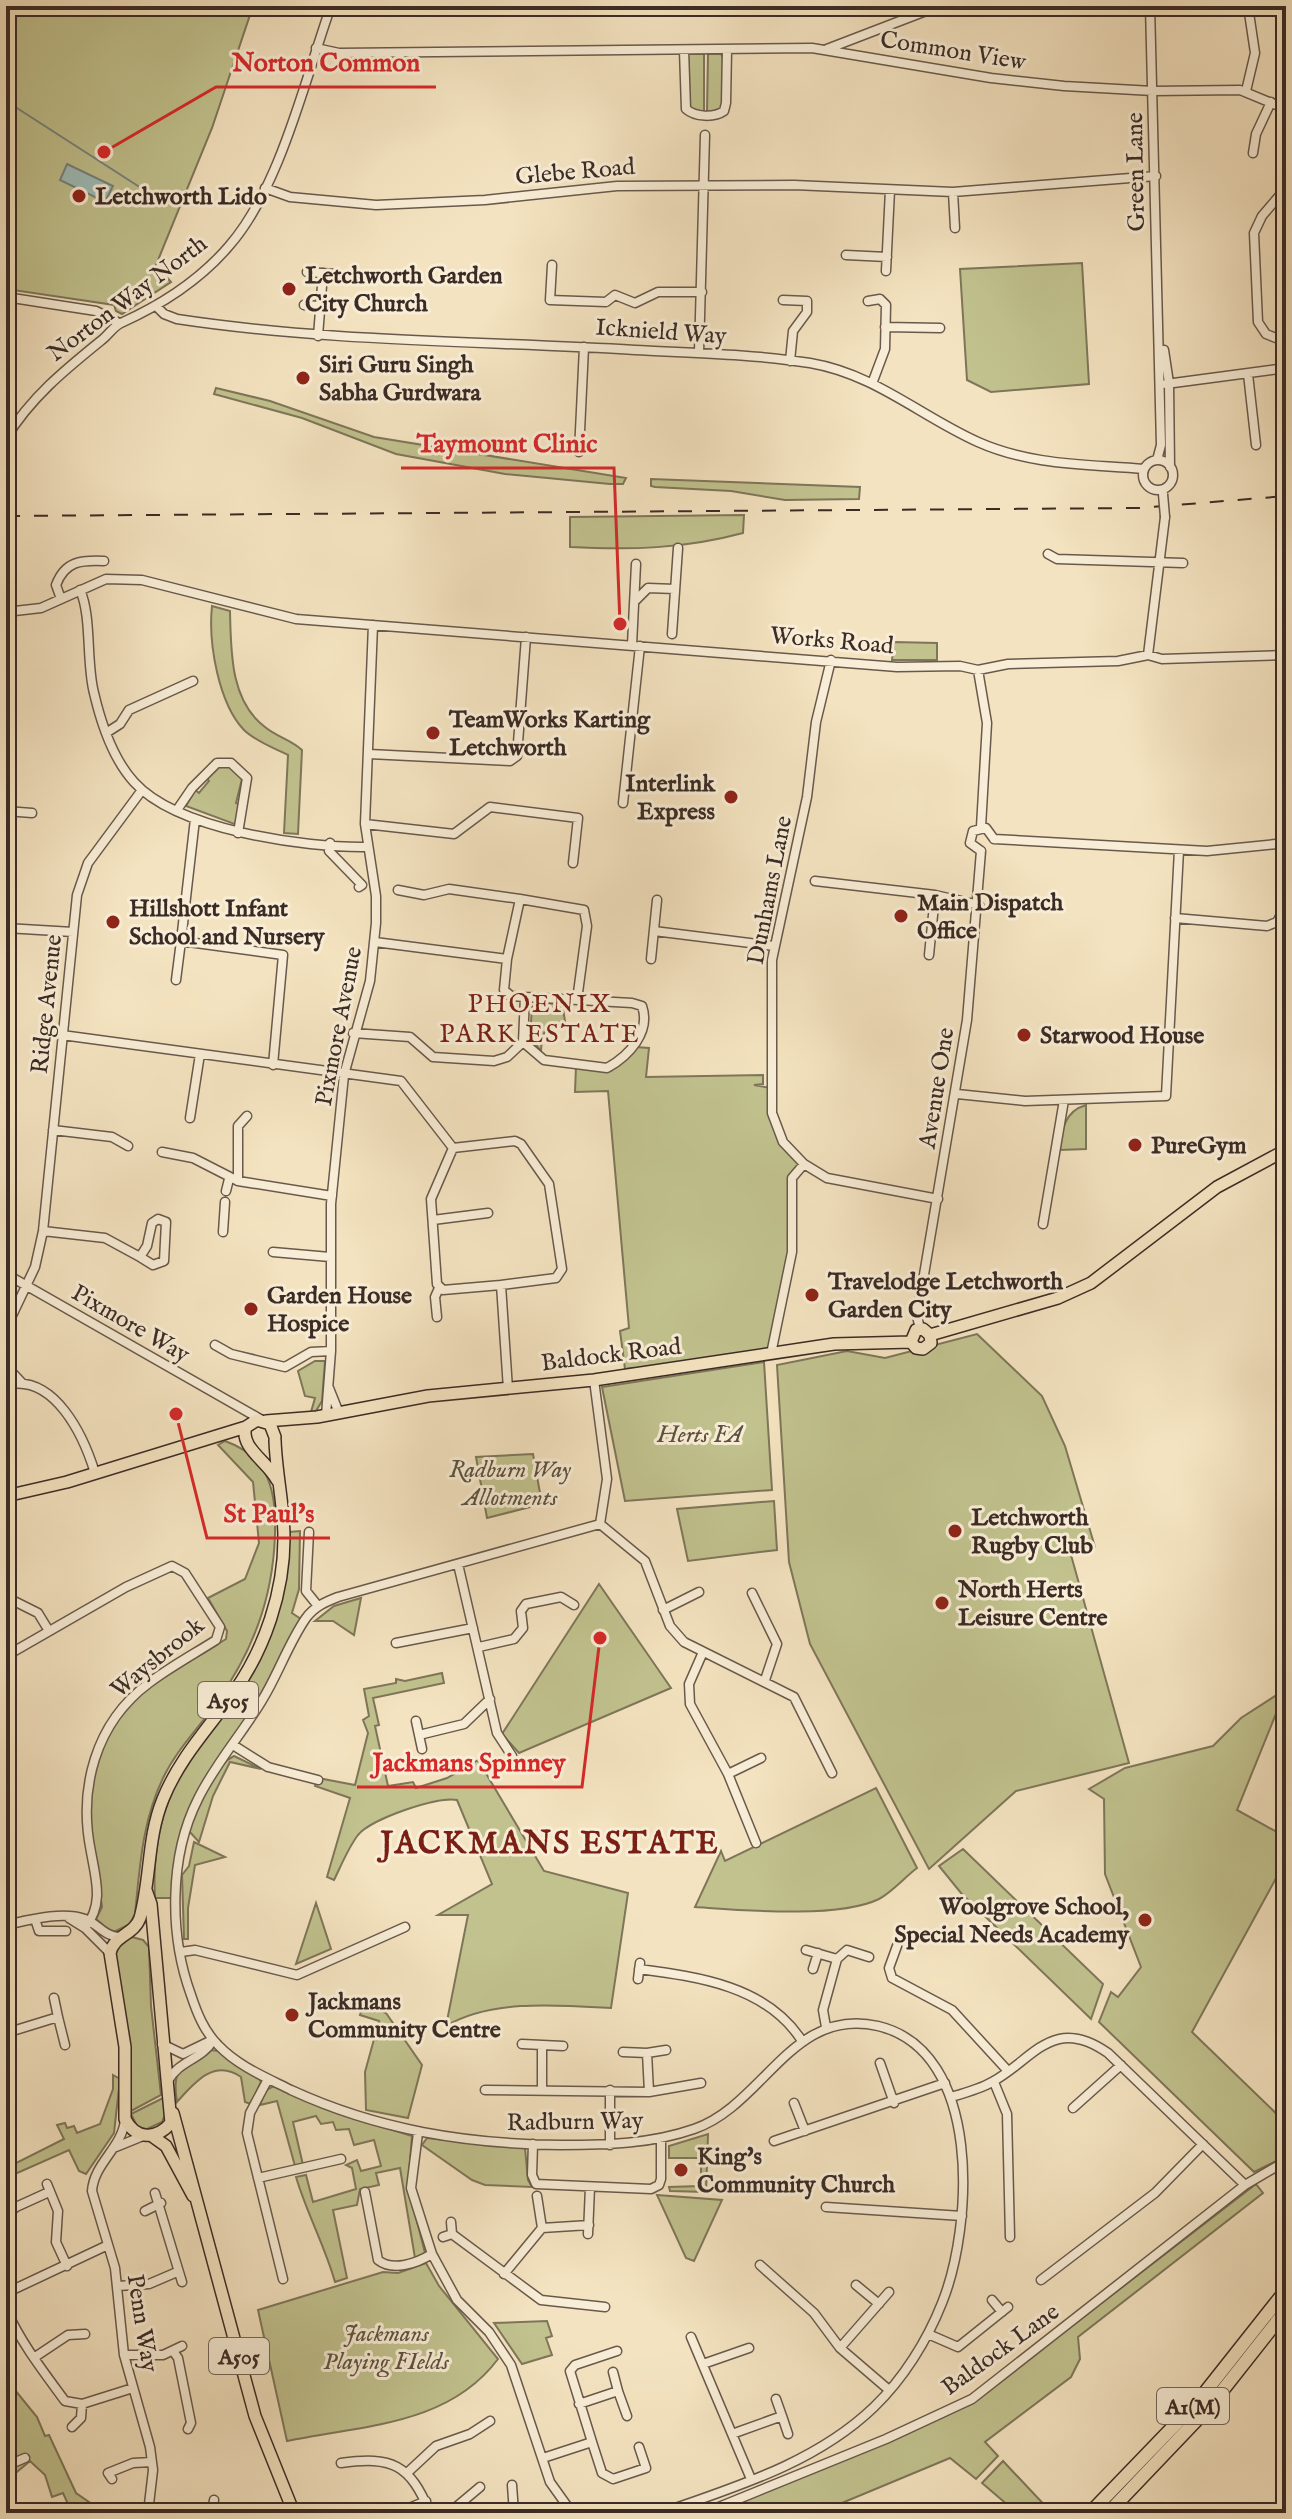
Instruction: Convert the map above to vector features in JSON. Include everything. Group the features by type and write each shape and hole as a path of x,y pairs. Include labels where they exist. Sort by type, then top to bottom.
{"highway":[{"name":"A1(M)","path":"1090,2513 1199,2400 1286,2290"},
{"name":"A1(M)","path":"1108,2513 1211,2405 1286,2310"}],"main road":[{"path":"911,1342 911,1335 1058,1298 1091,1283 1217,1187 1286,1150"},
{"name":"Baldock Road","path":"264,1421 321,1416 414,1398 594,1380 834,1344 911,1342 923,1349 931,1343 925,1332"},
{"name":"Baldock Road","path":"275,1439 291,1425 321,1416"},
{"path":"6,1496 95,1473 264,1421 273,1428 275,1439 267,1450 251,1449 215,1437"},
{"path":"247,1426 244,1437 251,1449"},
{"name":"A505","path":"124,1934 138,1923 146,1890 148,1851 163,1800 192,1745 234,1692 253,1662 269,1623 281,1573 284,1540 275,1439"},
{"name":"A505","path":"251,1449 267,1463 278,1483"},
{"name":"A505","path":"146,1890 151,1904 152,1939"},
{"path":"124,1934 152,1939 171,2123 148,2136 130,2128 125,2119 125,2047 110,1953 124,1934"},
{"name":"A505","path":"171,2108 193,2180 193,2196"},
{"name":"A505","path":"148,2136 166,2146 193,2196 259,2431 294,2513"}],"street":[{"name":"Norton Way North","path":"6,438 10,424 50,382 119,323 157,307 229,245 265,188 331,6"},
{"path":"826,50 939,6"},
{"name":"Green Lane","path":"1148,655 1161,561 1165,517 1163,492 1172,479 1161,337 1150,6"},
{"path":"1248,6 1255,53 1246,91 1286,109"},
{"name":"Common View","path":"316,48 339,53 826,50 991,78 1153,91 1246,91"},
{"path":"684,50 686,109 705,115 719,114 726,103 727,50"},
{"path":"1253,153 1257,129 1271,102"},
{"path":"699,353 705,115"},
{"name":"Glebe Road","path":"265,188 299,198 376,205 485,200 555,190 705,184 953,192 1156,176"},
{"path":"1286,188 1262,216 1254,238 1258,322 1266,334 1286,342"},
{"path":"886,271 890,190"},
{"path":"953,192 955,228"},
{"path":"846,255 887,257"},
{"path":"552,265 550,300 606,302 615,295 635,303 658,292 702,292"},
{"path":"307,272 335,274"},
{"path":"318,336 323,273"},
{"path":"6,297 96,311 119,323"},
{"path":"868,301 880,299 886,305 885,349 873,381"},
{"path":"783,300 807,301 807,312 793,331 790,361"},
{"path":"304,305 334,307"},
{"name":"Icknield Way","path":"157,307 164,314 177,319 318,336 699,353 828,367 873,381 940,423 992,447 1044,463 1144,469"},
{"path":"885,327 940,328"},
{"path":"579,452 584,347"},
{"path":"1165,384 1286,368"},
{"path":"1248,374 1256,445"},
{"name":"Green Lane","path":"1157,460 1161,445 1165,384"},
{"path":"1163,492 1146,484 1144,469 1157,460 1170,467"},
{"path":"672,634 678,548"},
{"path":"1048,554 1057,559 1183,563"},
{"path":"61,599 56,585 67,567 81,561 104,561"},
{"path":"623,803 636,645 636,564"},
{"name":"Works Road","path":"6,612 41,608 106,579 142,580 274,615 978,670 1008,664 1118,661 1148,655 1162,659 1286,655"},
{"path":"635,601 648,588 675,589"},
{"path":"80,590 93,690 106,733 122,766 142,790 195,819 238,833 367,847"},
{"name":"Pixmore Avenue","path":"321,1416 329,1388 332,1196 344,1075 353,1033 370,981 375,942 376,896 365,824 373,625"},
{"path":"369,754 510,761 517,756 526,637"},
{"name":"Dunhams Lane","path":"804,1164 783,1142 772,1113 771,1001 774,946 807,797 816,722 831,660"},
{"path":"978,670 987,723 981,827"},
{"path":"106,733 120,724 129,710 193,681"},
{"path":"177,810 192,788 217,763 231,763 247,778 238,833"},
{"name":"Ridge Avenue","path":"6,1340 9,1322 35,1267 43,1231 77,895 88,863 142,790"},
{"path":"365,824 454,834 490,807 578,818 573,863"},
{"path":"6,811 32,813"},
{"path":"176,980 195,819"},
{"path":"981,827 990,830 994,839 990,848 981,851 973,847 970,839 973,831 981,827"},
{"path":"994,839 1179,850 1230,850 1286,843"},
{"path":"330,843 329,851 362,885 359,887"},
{"path":"957,1094 1025,1101 1166,1096 1179,850"},
{"name":"Avenue One","path":"925,1332 917,1316 957,1094 979,905 981,851"},
{"path":"1175,918 1267,926 1277,922 1285,907 1282,852"},
{"path":"815,881 935,895 979,905"},
{"path":"398,890 424,895 449,889 584,910 587,926 577,1000"},
{"path":"929,955 935,895"},
{"path":"520,899 507,959 504,990 511,996 642,1006 644,1015 640,1039 607,1068 544,1060 523,1042"},
{"path":"651,959 657,900"},
{"path":"6,928 73,932"},
{"path":"654,931 774,946"},
{"path":"181,941 282,953 273,1065"},
{"path":"375,942 507,959"},
{"path":"353,1033 410,1037 433,1057 494,1061 507,1057 523,1042 525,997"},
{"path":"62,1035 404,1082 453,1148"},
{"path":"190,1118 200,1054"},
{"path":"1043,1224 1064,1100"},
{"path":"226,1191 233,1180 238,1126 247,1116"},
{"path":"53,1130 112,1137 128,1146"},
{"path":"439,1288 501,1285 556,1278 561,1274 549,1184 518,1142 453,1148"},
{"path":"437,1317 435,1297 439,1288 431,1196 453,1148"},
{"path":"162,1152 193,1158 233,1180 332,1196"},
{"path":"771,1354 792,1252 792,1178 804,1164 827,1178 938,1199"},
{"path":"223,1232 225,1202"},
{"path":"433,1220 488,1213"},
{"path":"43,1231 105,1238 153,1265 164,1261 168,1238 166,1222 158,1219 152,1223 147,1246 140,1257"},
{"path":"273,1252 330,1257"},
{"name":"Pixmore Way","path":"6,1274 264,1421"},
{"path":"501,1285 508,1389"},
{"path":"215,1345 231,1354 285,1367 311,1352 331,1351"},
{"path":"6,1366 24,1384 45,1393 60,1406 86,1443 95,1473"},
{"path":"594,1380 607,1479 600,1524"},
{"path":"6,1385 24,1384"},
{"name":"Pixmore Avenue","path":"329,1388 339,1413"},
{"name":"Pixmore Way","path":"237,1406 247,1426"},
{"path":"309,1532 306,1591 318,1606 600,1524"},
{"path":"600,1524 645,1561 663,1610 679,1637 703,1652 765,1680 798,1701 833,1774"},
{"path":"458,1564 497,1733 512,1756"},
{"name":"Waysbrook","path":"6,1656 126,1587 175,1566 185,1573 221,1630 216,1640 137,1693 120,1712 99,1746 86,1793 87,1836 99,1901 88,1924"},
{"path":"663,1610 699,1592"},
{"path":"752,1593 777,1644 765,1680"},
{"path":"6,1597 38,1613 49,1631"},
{"path":"479,1647 517,1636 523,1628 521,1611 526,1604 561,1597 574,1605"},
{"name":"Radburn Way","path":"318,1606 309,1613 263,1700 205,1784 181,1841 176,1915 185,1979 195,2009 213,2040 236,2060 268,2079 357,2117 418,2133 474,2142 610,2145 661,2138 700,2127 734,2107 802,2041 826,2027 863,2023 904,2036 925,2052 951,2097 961,2164 962,2216 956,2258 928,2334 889,2390 875,2407 831,2441 795,2462 661,2513"},
{"path":"396,1643 473,1628"},
{"path":"703,1652 689,1684 689,1699 728,1774 755,1842 765,1836"},
{"path":"419,1735 464,1724 490,1699"},
{"path":"416,1721 422,1749"},
{"path":"233,1745 268,1767 318,1780"},
{"path":"728,1774 761,1758"},
{"path":"6,1925 68,1917 110,1936 124,1934"},
{"path":"35,1919 39,1931 66,1931"},
{"path":"88,1924 110,1953"},
{"path":"181,1952 195,1950 297,1975 405,1927"},
{"path":"897,1946 889,1968 892,1978 952,2010 1008,2071"},
{"path":"806,1950 837,1959"},
{"path":"826,2027 823,2010 837,1959 847,1950 869,1957"},
{"path":"813,1969 818,1953"},
{"path":"639,1971 685,1976 757,1998 777,2010 802,2041"},
{"path":"54,1998 65,2045"},
{"path":"6,2033 58,2017"},
{"path":"162,2044 183,2054 213,2040"},
{"path":"168,2081 179,2064 203,2053 213,2040"},
{"path":"951,2097 994,2082 1035,2048 1062,2040 1096,2046 1121,2065 1245,2185"},
{"path":"522,2044 563,2046"},
{"path":"542,2045 542,2089"},
{"path":"623,2052 666,2050"},
{"path":"647,2053 649,2092"},
{"path":"880,2063 894,2103"},
{"path":"1073,2108 1121,2065"},
{"path":"268,2079 247,2127 281,2260 283,2279"},
{"path":"994,2082 1007,2114 1010,2237"},
{"path":"485,2090 649,2092 701,2083"},
{"path":"774,2141 894,2103 945,2083"},
{"path":"610,2090 610,2145"},
{"path":"794,2103 805,2131"},
{"name":"Penn Way","path":"125,2119 116,2147 93,2177 95,2204 118,2286 118,2323 124,2355 152,2462 151,2513"},
{"path":"418,2133 411,2188 432,2254 457,2300 489,2332 511,2365 552,2485 569,2512 581,2509 586,2513"},
{"path":"116,2147 148,2136"},
{"path":"533,2144 532,2180 536,2184 651,2189 659,2185 661,2138"},
{"path":"1041,2280 1155,2193 1203,2144"},
{"path":"258,2178 336,2158"},
{"name":"Baldock Lane","path":"704,2513 886,2439 972,2399 1245,2185 1286,2161"},
{"path":"542,2228 588,2229 590,2187"},
{"path":"6,2216 48,2188 58,2211 56,2242 67,2266"},
{"path":"155,2193 161,2203 182,2282"},
{"path":"504,2274 542,2228 537,2196"},
{"path":"364,2197 376,2253 382,2264 394,2267 432,2254"},
{"path":"145,2211 161,2203"},
{"path":"826,2207 962,2216"},
{"path":"451,2222 448,2236 541,2300 605,2307"},
{"path":"6,2293 108,2245"},
{"path":"760,2265 814,2313 840,2348 889,2390"},
{"path":"118,2286 149,2284 177,2272"},
{"path":"856,2285 879,2304"},
{"path":"840,2348 889,2292"},
{"path":"928,2334 958,2347 1005,2310 992,2300"},
{"path":"6,2309 20,2342 35,2357 65,2401 82,2404 133,2388"},
{"path":"35,2357 68,2335 85,2334"},
{"path":"691,2337 751,2479"},
{"path":"124,2355 155,2355 182,2346"},
{"path":"703,2364 749,2348"},
{"path":"173,2351 178,2358 191,2423 188,2429"},
{"path":"617,2351 571,2369 579,2404 602,2473 610,2479 646,2468 639,2447"},
{"path":"613,2372 627,2416"},
{"path":"579,2404 618,2391"},
{"path":"776,2399 788,2434"},
{"path":"72,2427 81,2418 82,2404"},
{"path":"732,2434 782,2416"},
{"path":"407,2473 436,2446 470,2434 490,2421"},
{"path":"543,2458 592,2442"},
{"path":"6,2466 25,2458"},
{"path":"341,2463 377,2459 407,2473 426,2501 430,2513"},
{"path":"112,2479 108,2473 123,2466 152,2462"},
{"path":"512,2485 514,2513"},
{"path":"449,2513 480,2487"},
{"path":"212,2513 214,2500"},
{"path":"397,2513 426,2501"}],"green space":[{"path":"6,6 253,6 212,128 156,265 171,282 122,314 116,311 114,305 6,289"},
{"path":"688,54 704,54 704,112 690,108"},
{"path":"708,54 721,54 724,59 723,105 719,111 707,112"},
{"path":"1082,263 1089,384 991,392 967,380 960,269"},
{"path":"216,388 270,401 374,437 626,478 623,484 610,484 505,474 396,454 302,418 214,394"},
{"path":"651,479 860,487 859,499 785,500 731,491 655,487 651,486"},
{"path":"744,515 743,533 700,542 636,548 570,547 570,517"},
{"path":"212,606 230,611 235,674 245,704 265,727 302,750 298,834 284,833 288,755 244,730 228,705 214,655"},
{"path":"894,642 937,643 937,660 892,660"},
{"path":"220,765 229,765 243,775 236,803 240,805 237,825 186,806 195,790 199,793 209,781 206,777"},
{"path":"562,1003 565,1021 548,1026 542,1037 541,1051 530,1038 532,1007"},
{"path":"635,1047 649,1048 646,1077 763,1075 763,1084 754,1085 771,1088 780,1129 804,1164 792,1178 792,1252 772,1349 633,1375 633,1368 625,1369 620,1331 629,1328 608,1091 575,1092 576,1066 611,1071"},
{"path":"1086,1105 1086,1149 1060,1150 1066,1122 1073,1112"},
{"name":"North Herts Leisure Centre","path":"977,1334 1042,1396 1065,1446 1095,1547 1071,1555 1129,1763 1016,1791 929,1869 810,1644 789,1562 777,1365 847,1351 885,1358"},
{"path":"315,1361 325,1361 322,1401 316,1411 311,1412 315,1398 305,1396 298,1371"},
{"name":"Herts FA","path":"764,1362 772,1490 625,1501 602,1387"},
{"path":"225,1441 256,1460 268,1479 274,1502 275,1541 268,1591 243,1660 163,1778 146,1828 135,1914 130,1924 112,1933 96,1919 102,1907 88,1804 100,1751 116,1722 144,1690 226,1639 227,1631 208,1598 245,1579 259,1543 253,1482 218,1445"},
{"name":"Radburn Way Allotments","path":"533,1454 542,1504 487,1518 476,1457"},
{"path":"774,1501 777,1550 688,1561 677,1509"},
{"path":"300,1531 299,1589 292,1613 301,1619 264,1690 188,1814 174,1866 172,1898 155,1898 157,1843 172,1791 197,1746 239,1691 261,1654 278,1602 289,1532"},
{"path":"599,1584 671,1688 519,1753 502,1734"},
{"path":"361,1598 354,1635 333,1621 315,1621 334,1606"},
{"path":"442,1673 444,1683 373,1698 379,1725 375,1726 388,1786 413,1782 416,1788 447,1778 478,1760 544,1871 628,1893 611,2008 548,2005 504,2008 483,2011 446,2026 468,1915 438,1915 492,1884 457,1800 420,1805 376,1822 358,1835 334,1880 327,1877 350,1798 315,1786 318,1778 355,1785 368,1733 363,1720 369,1716 364,1689 396,1683 396,1679 405,1681"},
{"path":"1286,1689 1237,1810 1286,1837 1286,1860 1192,2032 1286,2123 1286,2156 1254,2172 1099,2022 1111,1992 1118,1997 1141,1967 1105,1874 1104,1799 1089,1789 1125,1768 1213,1746 1241,1718"},
{"path":"234,1756 261,1769 230,1762 213,1796 199,1842 188,1830 212,1778"},
{"path":"876,1788 917,1868 884,1896 861,1905 815,1911 695,1907 721,1851 725,1861"},
{"path":"194,1842 225,1857 195,1865 188,1908 188,1939 184,1939 182,1875 189,1866"},
{"path":"963,1849 1103,1984 1091,2019 961,1893 939,1866"},
{"path":"316,1903 331,1949 296,1964"},
{"path":"128,1936 143,1940 149,1947 151,2006 161,2095 131,2111 130,2054 114,1948"},
{"path":"363,2004 386,2013 422,2065 408,2118 366,2110 365,2072 379,2021 360,2015"},
{"path":"210,2050 219,2051 259,2078 261,2082 251,2104 245,2102 241,2077 222,2070 205,2075 177,2102 177,2075 186,2065"},
{"path":"113,2075 120,2079 114,2133 86,2174 79,2171 69,2150 6,2178 6,2168 64,2139 57,2125 65,2123 67,2128 74,2126 77,2133 100,2124 113,2089"},
{"path":"274,2086 335,2112 412,2136 408,2186 425,2253 415,2258 400,2168 376,2173 379,2185 360,2189 357,2205 333,2210 347,2278 335,2282 296,2177 306,2175 313,2202 356,2189 352,2168 346,2165 357,2160 361,2171 381,2166 374,2140 354,2145 349,2129 336,2130 333,2122 321,2124 316,2116 293,2122 303,2165 295,2166 277,2101 260,2105 265,2091"},
{"path":"163,2098 166,2112 162,2122 145,2130 137,2126 131,2114"},
{"path":"708,2134 706,2192 670,2191 669,2187 701,2186 701,2158 669,2158 669,2146"},
{"path":"427,2138 525,2148 528,2180 532,2187 485,2185 472,2180 422,2145"},
{"path":"1256,2184 1263,2193 1078,2337 1080,2359 1071,2377 985,2442 998,2456 976,2479 950,2458 818,2513 711,2513 969,2405"},
{"path":"657,2195 722,2200 694,2261 686,2258"},
{"name":"Jackmans Playing FIelds","path":"426,2263 439,2286 498,2359 478,2381 454,2398 429,2410 374,2426 287,2441 258,2310 383,2272 398,2273"},
{"path":"547,2321 552,2336 546,2338 552,2355 522,2364 494,2323"},
{"path":"6,2379 37,2417 45,2436 49,2435 76,2493 105,2513 72,2513 63,2493 52,2497 45,2475 30,2461 6,2481"},
{"path":"1003,2461 1052,2513 1017,2513 982,2483"}],"water":[{"path":"67,164 113,186 105,202 60,180"}],"waterway":[{"path":"6,101 152,195"}],"railway":[{"path":"6,516 1140,508 1286,496"}],"place":[{"name":"Norton Common","path":"104,152"},
{"name":"Letchworth Lido","path":"79,196"},
{"name":"Letchworth Garden City Church","path":"289,289"},
{"name":"Siri Guru Singh Sabha Gurdwara","path":"303,378"},
{"name":"Taymount Clinic","path":"620,624"},
{"name":"TeamWorks Karting Letchworth","path":"433,733"},
{"name":"Interlink Express","path":"731,797"},
{"name":"Main Dispatch Office","path":"901,916"},
{"name":"Hillshott Infant School and Nursery","path":"113,922"},
{"name":"Starwood House","path":"1024,1035"},
{"name":"PureGym","path":"1135,1145"},
{"name":"Travelodge Letchworth Garden City","path":"812,1295"},
{"name":"Garden House Hospice","path":"251,1309"},
{"name":"St Paul's","path":"176,1414"},
{"name":"Letchworth Rugby Club","path":"955,1531"},
{"name":"North Herts Leisure Centre","path":"942,1603"},
{"name":"Jackmans Spinney","path":"600,1638"},
{"name":"Woolgrove School, Special Needs Academy","path":"1145,1920"},
{"name":"Jackmans Community Centre","path":"292,2015"},
{"name":"King's Community Church","path":"681,2170"}],"district":[{"name":"PHOENIX PARK ESTATE","path":"540,1018"},
{"name":"JACKMANS ESTATE","path":"550,1842"}]}
